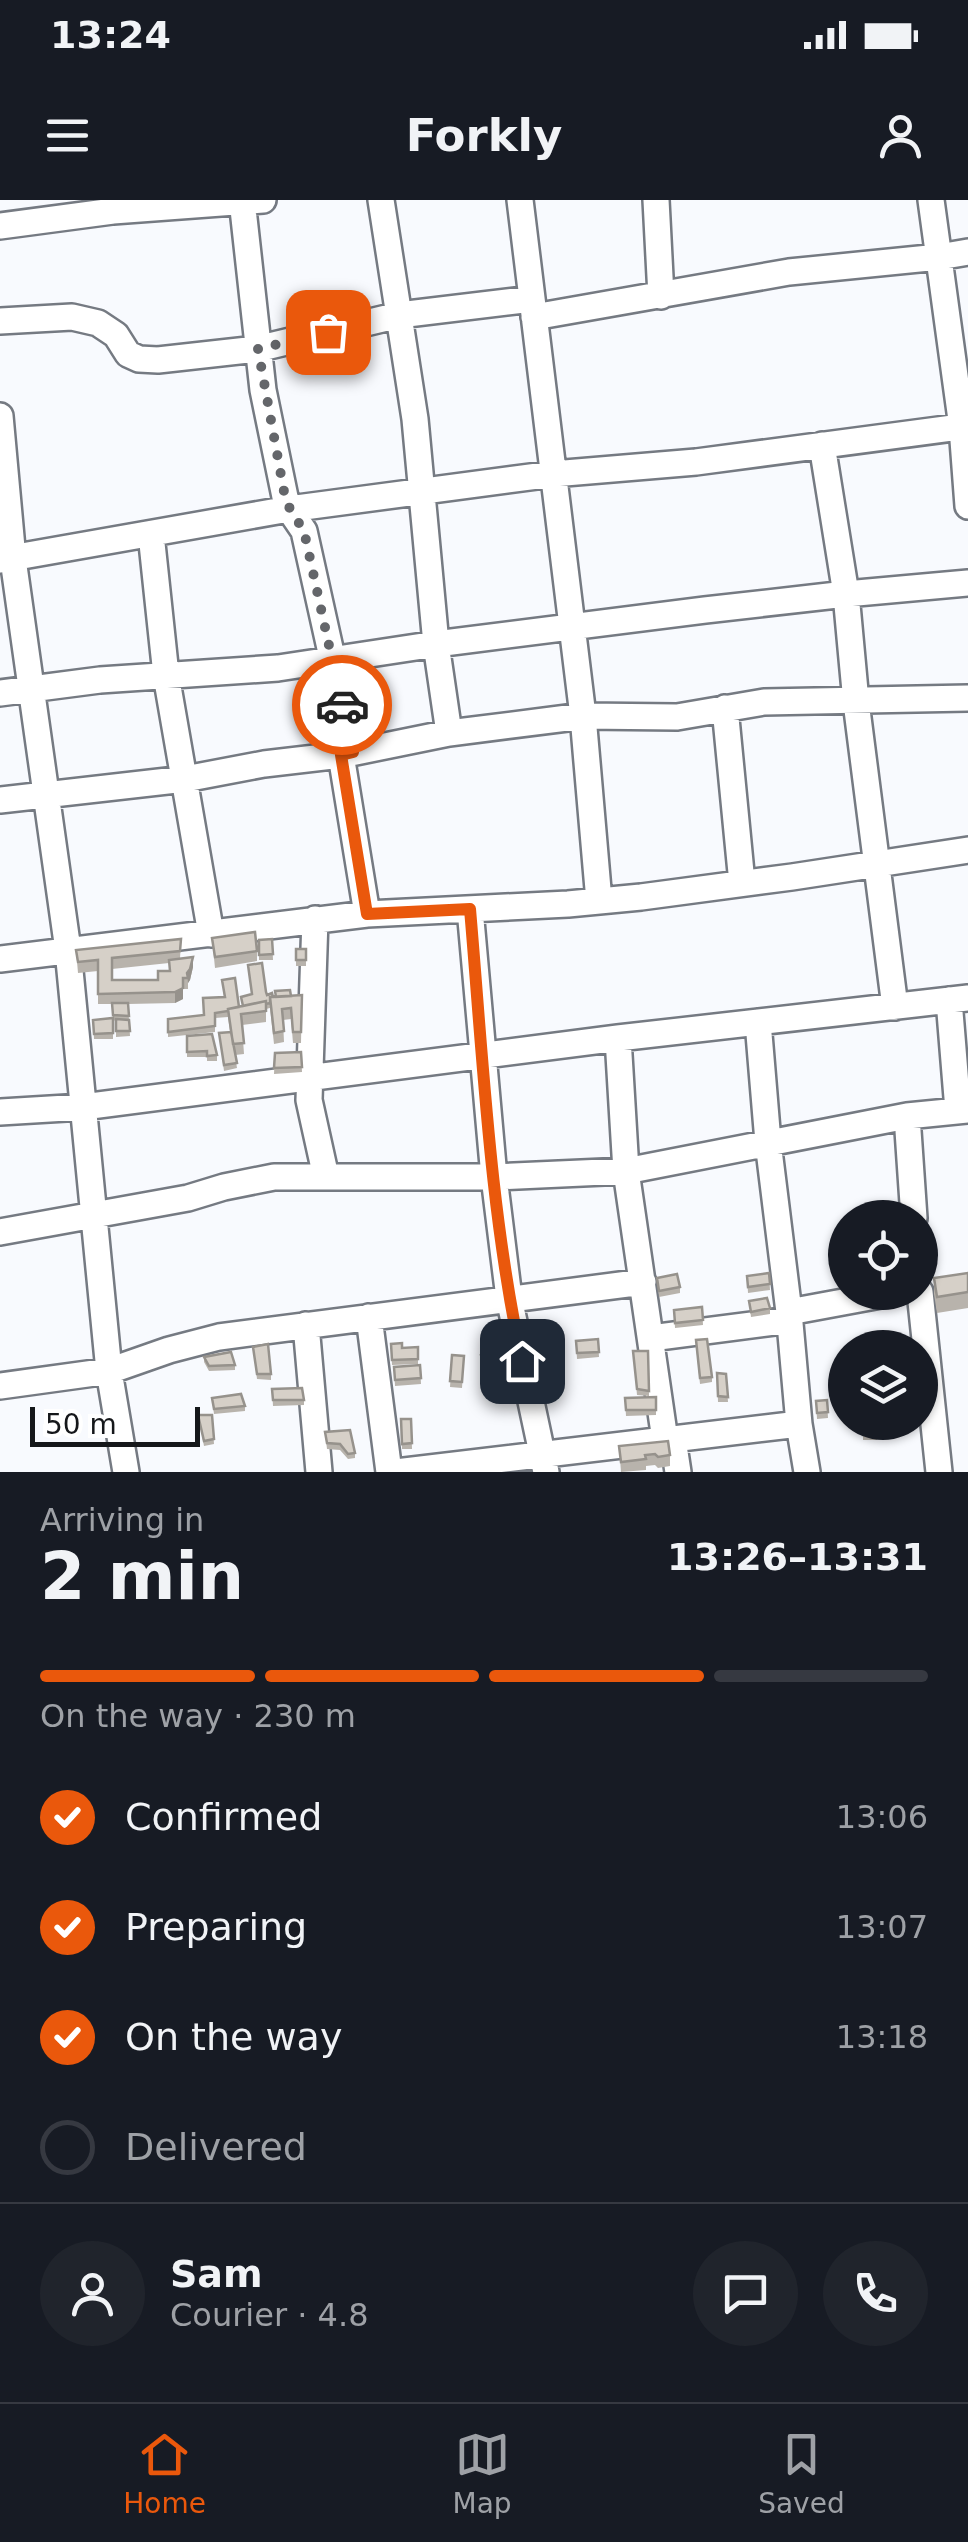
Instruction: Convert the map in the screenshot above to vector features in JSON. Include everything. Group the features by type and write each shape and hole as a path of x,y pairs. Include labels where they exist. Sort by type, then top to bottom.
{"street":[{"path":"381,200 415,419 436,644 449,733"},
{"path":"520,200 582,716 598,901"},
{"path":"656,200 661,296"},
{"path":"931,200 965,426 968,506"},
{"path":"0,226 112,206 249,201 258,349 270,426 290,509 304,531 332,661 367,914"},
{"path":"0,321 72,317 98,323 116,335 128,354 158,360 258,349 399,315 661,296 789,272 968,252"},
{"path":"0,416 7,559 32,689 68,950 110,1371 126,1472"},
{"path":"7,559 290,509 965,426"},
{"path":"822,445 846,594 895,1007"},
{"path":"151,534 166,674 210,934"},
{"path":"0,693 166,674 278,668 436,644 968,583"},
{"path":"0,800 184,778 347,754 449,733 582,716 678,716 764,702 968,698"},
{"path":"725,708 742,883"},
{"path":"0,959 367,914 598,901 968,850"},
{"path":"470,909 508,1298 544,1464"},
{"path":"315,920 309,1100 326,1177"},
{"path":"0,1112 83,1107 618,1038 959,999 963,1110 906,1116 626,1171 494,1177 274,1177 188,1198 0,1232"},
{"path":"758,1022 768,1142 807,1472"},
{"path":"618,1038 626,1171 651,1338 678,1472"},
{"path":"906,1116 913,1200"},
{"path":"0,1386 110,1371 219,1337 643,1282"},
{"path":"651,1338 828,1307"},
{"path":"927,1310 939,1472"},
{"path":"370,1317 393,1472 544,1464 669,1440 799,1424"},
{"path":"306,1326 320,1472"}],"building":[{"path":"255,932 257,951 215,957 212,938"},
{"path":"181,939 180,951 112,958 112,980 158,980 158,971 170,971 169,960 193,957 188,978 183,978 183,988 175,992 98,994 98,960 78,962 76,950"},
{"path":"272,939 273,954 259,955 259,940"},
{"path":"296,949 306,949 306,960 296,960"},
{"path":"262,963 266,992 273,997 270,1003 243,1006 241,997 252,994 248,965"},
{"path":"235,978 239,1007 215,1013 215,1026 168,1032 168,1019 204,1015 203,998 225,997 222,980"},
{"path":"290,990 291,996 276,997 275,991"},
{"path":"302,995 301,1032 293,1032 291,1008 282,1009 284,1031 274,1033 270,997"},
{"path":"266,1001 266,1011 241,1014 244,1043 233,1044 228,1009"},
{"path":"112,1003 128,1003 129,1016 113,1015"},
{"path":"113,1018 113,1033 94,1034 93,1020"},
{"path":"116,1019 129,1020 130,1031 116,1031"},
{"path":"231,1032 237,1063 224,1065 219,1033"},
{"path":"212,1034 217,1055 187,1052 187,1036"},
{"path":"301,1052 302,1067 274,1068 275,1053"},
{"path":"769,1273 770,1284 748,1287 747,1276"},
{"path":"968,1273 968,1292 938,1297 938,1277"},
{"path":"677,1274 680,1287 659,1291 657,1278"},
{"path":"767,1298 770,1308 751,1312 749,1301"},
{"path":"702,1307 703,1320 675,1323 674,1310"},
{"path":"598,1339 599,1352 577,1353 576,1341"},
{"path":"707,1339 712,1377 700,1378 696,1340"},
{"path":"402,1343 402,1348 418,1347 418,1359 392,1360 391,1344"},
{"path":"268,1344 271,1374 257,1374 253,1347"},
{"path":"633,1351 648,1351 649,1391 637,1389"},
{"path":"231,1352 235,1365 209,1366 204,1357"},
{"path":"494,1353 499,1383 486,1384 481,1355"},
{"path":"452,1355 464,1356 462,1382 450,1381"},
{"path":"518,1356 522,1380 511,1381 508,1358"},
{"path":"420,1365 421,1378 395,1380 394,1367"},
{"path":"717,1373 726,1374 728,1397 718,1396"},
{"path":"302,1388 304,1400 273,1400 272,1389"},
{"path":"241,1394 245,1406 214,1409 212,1398"},
{"path":"656,1397 656,1410 626,1410 625,1398"},
{"path":"827,1400 828,1412 817,1413 816,1401"},
{"path":"198,1415 212,1415 214,1439 204,1441"},
{"path":"401,1419 411,1419 412,1443 402,1444"},
{"path":"350,1430 355,1453 348,1454 340,1444 327,1443 325,1432"},
{"path":"668,1441 670,1455 645,1455 646,1459 621,1462 619,1446"}],"way so far":[{"path":"328,332 258,349 285,497 304,531 342,705"}],"route":[{"path":"342,705 353,752 341,755 367,914 470,909 494,1177 508,1298 522,1361"}]}
